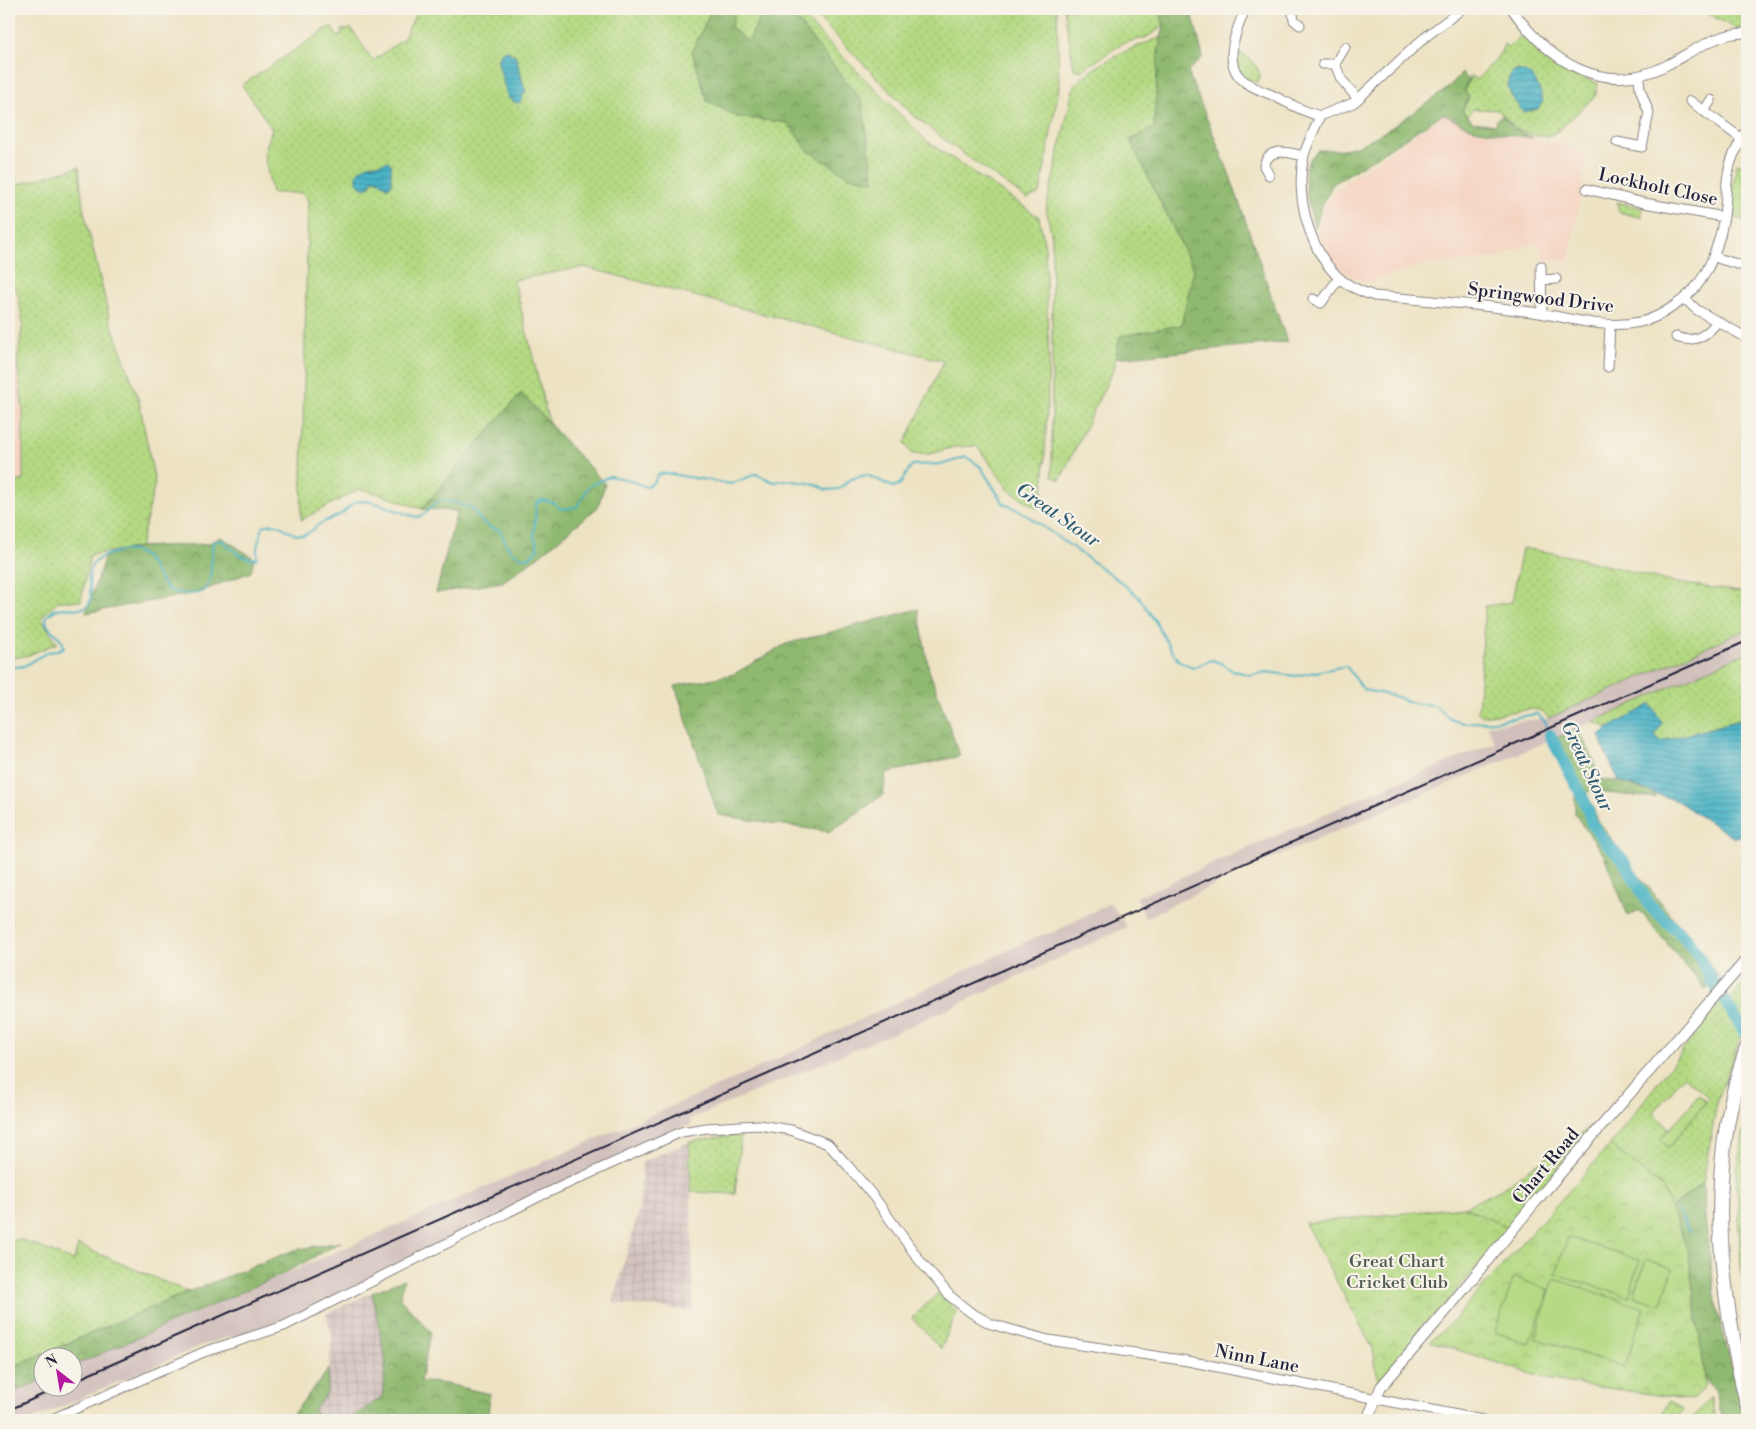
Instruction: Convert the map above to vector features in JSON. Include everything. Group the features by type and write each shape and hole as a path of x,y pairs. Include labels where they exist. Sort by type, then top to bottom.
{"main road":[{"path":"1747,1050 1730,1109 1719,1190 1723,1270 1736,1357 1747,1403"}],"street":[{"path":"1245,9 1238,26 1233,50 1232,60 1238,76 1255,88 1302,111 1320,116 1353,104 1424,38 1448,12 1462,9"},
{"path":"1286,9 1292,9 1294,20 1300,25"},
{"path":"1512,9 1523,24 1549,50 1571,66 1606,78 1639,76 1656,70 1698,47 1722,38 1747,33"},
{"path":"1335,64 1345,47"},
{"path":"1324,64 1335,64"},
{"path":"1335,64 1341,79 1358,99"},
{"path":"1617,142 1642,147 1648,113 1640,89 1639,76"},
{"path":"1704,111 1711,100"},
{"path":"1690,101 1742,139"},
{"name":"Springwood Drive","path":"1320,116 1304,156 1302,196 1304,212 1318,250 1339,278 1374,296 1482,305 1610,325 1638,323 1656,318 1684,298 1701,281 1714,255 1724,217 1726,183 1732,157 1747,130"},
{"path":"1269,175 1259,166 1270,154 1275,152 1304,156"},
{"name":"Lockholt Close","path":"1587,189 1644,203 1724,217"},
{"path":"1714,255 1720,259 1747,267"},
{"path":"1541,266 1542,313"},
{"path":"1319,304 1339,278"},
{"path":"1542,280 1556,279"},
{"path":"1684,298 1697,310 1747,338"},
{"path":"1676,337 1684,341 1699,338 1710,331 1718,321"},
{"path":"1608,367 1610,325"},
{"path":"1608,356 1618,357"},
{"name":"Chart Road","path":"1367,1420 1381,1387 1537,1200 1747,959"},
{"name":"Ninn Lane","path":"50,1420 204,1352 284,1326 538,1197 681,1132 707,1128 759,1126 791,1130 828,1144 874,1197 920,1261 950,1296 970,1312 991,1324 1048,1340 1188,1361 1482,1420"}],"shaded area":[{"path":"1444,114 1477,131 1565,144 1587,157 1569,261 1543,260 1540,244 1531,244 1494,258 1422,265 1373,280 1362,281 1345,273 1330,259 1318,233 1324,205 1347,180"},
{"path":"17,363 23,409 23,481 9,581 9,366"},
{"path":"1747,629 1747,652 1593,722 1243,871 1145,918 1137,897 1386,787 1495,743 1487,725 1549,718"},
{"path":"1110,903 1127,927 908,1027 690,1119 691,1125 673,1129 288,1319 200,1346 31,1420 9,1420 9,1394 32,1384 32,1396 82,1396 82,1362 732,1080 1036,937 1054,932"},
{"path":"689,1142 693,1311 613,1303 639,1210 642,1162"},
{"path":"373,1292 386,1363 382,1397 347,1420 322,1420 313,1411 327,1392 332,1334 326,1314"}],"green space":[{"path":"418,9 795,9 928,142 1039,217 1045,247 1049,363 1043,498 1038,509 1009,490 977,446 954,447 930,454 912,454 905,443 944,361 584,267 514,280 549,423 521,393 422,509 380,494 359,489 301,520 308,201 302,193 272,193 264,154 272,129 242,85 331,26 338,37 341,35 342,29 348,30 351,28 373,61 404,38"},
{"path":"712,9 736,9 731,27 748,42 763,12 794,16 862,101 874,181 850,177 808,151 788,123 738,117 707,101 692,52"},
{"path":"810,9 1057,9 1059,88 1040,193 1027,199 947,142 911,113"},
{"path":"1064,9 1160,9 1164,26 1145,38 1123,43 1081,71 1074,69"},
{"path":"1159,9 1191,9 1203,57 1188,72 1229,173 1287,342 1115,358 1120,336 1181,325 1194,270 1130,140 1154,128 1158,52 1164,26"},
{"path":"1700,9 1747,9 1747,29 1736,29"},
{"path":"1524,34 1579,77 1598,83 1595,96 1559,130 1548,136 1535,136 1515,128 1498,110 1473,109 1468,116 1462,111 1469,97 1464,90 1471,76 1477,80 1496,59 1504,44 1508,47"},
{"path":"1162,37 1154,128 1130,140 1194,270 1182,325 1115,358 1115,366 1060,480 1052,476 1052,237 1046,208 1074,85 1093,69 1104,63 1127,51"},
{"path":"1235,52 1243,55 1258,69 1260,77 1257,83 1242,75 1238,68"},
{"path":"1462,73 1469,80 1464,90 1469,97 1462,111 1474,122 1496,125 1497,119 1502,115 1516,129 1533,138 1473,129 1443,114 1333,184 1322,205 1315,228 1305,176 1308,162 1314,154 1318,150 1338,150 1358,146 1391,128 1447,89"},
{"path":"1737,163 1747,167 1747,221 1727,215"},
{"path":"79,167 83,207 110,320 139,401 155,483 140,547 90,555 81,601 59,601 41,618 57,643 29,655 9,659 9,482 23,481 23,409 17,363 23,322 18,294 9,279 9,187"},
{"path":"1617,202 1642,208 1642,218 1619,212"},
{"path":"521,393 605,484 598,507 539,556 502,582 436,593 457,511 422,509"},
{"path":"221,537 254,558 251,572 196,593 86,613 105,556 140,547 207,544"},
{"path":"1522,548 1570,556 1672,582 1747,593 1747,629 1549,718 1542,711 1532,709 1482,716 1478,712 1485,606 1512,602"},
{"path":"918,609 929,670 960,756 886,773 883,795 830,832 718,815 675,686 734,674 786,644"},
{"path":"1747,652 1747,718 1660,742 1655,736 1651,705 1609,728 1593,722"},
{"path":"1578,729 1594,760 1596,776 1603,780 1619,781 1656,793 1655,798 1586,791 1598,820 1620,851 1719,977 1706,990 1639,910 1628,916 1604,855 1575,814 1575,790 1549,741"},
{"path":"1747,979 1747,1018 1717,1102 1703,1182 1671,1208 1663,1188 1610,1145 1720,1001 1729,1000","holes":["1684,1076 1709,1098 1669,1147 1660,1140 1669,1128 1653,1113"]},
{"path":"1699,1095 1706,1101 1669,1147 1660,1140"},
{"path":"1747,1114 1747,1311 1741,1266 1736,1174"},
{"path":"1592,1125 1510,1229 1464,1207 1500,1190"},
{"path":"741,1134 735,1194 691,1192 689,1142"},
{"path":"1610,1145 1663,1188 1688,1251 1706,1385 1693,1400 1550,1380 1430,1341 1449,1325"},
{"path":"1703,1182 1705,1219 1717,1309 1745,1420 1722,1420 1714,1389 1705,1378 1688,1251 1671,1208"},
{"name":"Great Chart Cricket Club","path":"1464,1207 1510,1229 1378,1382 1373,1349 1305,1223"},
{"path":"1568,1237 1640,1260 1629,1297 1556,1274"},
{"path":"20,1239 74,1261 78,1245 188,1292 61,1346 32,1346 32,1358 9,1368 9,1242"},
{"path":"341,1242 283,1274 82,1362 82,1346 61,1346 188,1292 294,1250"},
{"path":"1646,1259 1673,1269 1661,1305 1634,1296"},
{"path":"1514,1277 1549,1290 1529,1344 1495,1332"},
{"path":"404,1279 400,1299 431,1332 420,1381 447,1384 490,1394 488,1415 481,1420 348,1420 382,1397 386,1363 372,1293"},
{"path":"1554,1279 1644,1308 1625,1367 1535,1338"},
{"path":"938,1293 957,1311 941,1349 912,1318"},
{"path":"32,1358 32,1384 9,1394 9,1368"},
{"path":"329,1369 327,1393 313,1411 321,1420 288,1420"},
{"path":"1710,1398 1716,1420 1692,1420 1697,1413"},
{"path":"1669,1401 1683,1409 1677,1420 1659,1420"}],"water":[{"path":"504,50 509,51 512,55 515,54 526,93 523,94 522,100 519,103 514,102 511,98 508,99 497,59 500,58 500,54"},
{"path":"1515,70 1527,73 1535,80 1543,101 1538,109 1524,112 1512,97 1508,85 1511,75"},
{"path":"388,161 392,166 391,186 386,187 375,179 372,180 370,186 363,189 357,182 357,173 365,166"},
{"path":"1651,704 1662,723 1655,736 1660,742 1747,718 1747,833 1734,838 1677,801 1619,781 1603,748 1600,735"}],"waterway":[{"name":"Great Stour","path":"9,668 24,666 48,652 64,647 63,642 46,623 46,618 57,609 78,609 87,606 91,596 89,576 93,564 105,555 122,551 132,551 145,557 162,583 171,591 186,594 198,593 205,590 210,580 213,542 221,540 242,556 252,559 257,558 257,547 263,526 275,524 291,533 302,535 310,532 321,523 340,515 358,501 375,503 417,517 423,515 441,501 473,508 484,523 500,530 507,546 513,553 529,558 538,548 534,536 536,503 542,500 554,503 561,509 577,507 589,486 610,476 647,487 655,481 657,475 664,473 731,484 756,474 774,482 785,480 815,484 827,490 839,489 851,479 867,475 893,487 900,484 912,465 944,464 966,457 980,466 1004,504 1019,510 1113,576 1139,597 1178,660 1192,668 1212,660 1223,664 1231,670 1250,675 1267,672 1295,676 1346,666 1364,690 1394,696 1416,704 1434,705 1452,720 1463,723 1494,721 1537,714 1546,723 1550,735"},
{"name":"Great Stour","path":"1550,735 1582,796 1592,824 1606,843 1623,860 1650,906 1685,938 1699,956 1709,976 1747,1036"},
{"path":"1678,1211 1689,1232"}],"railway":[{"path":"82,1378 1747,641"},
{"path":"9,1410 39,1396"}]}
